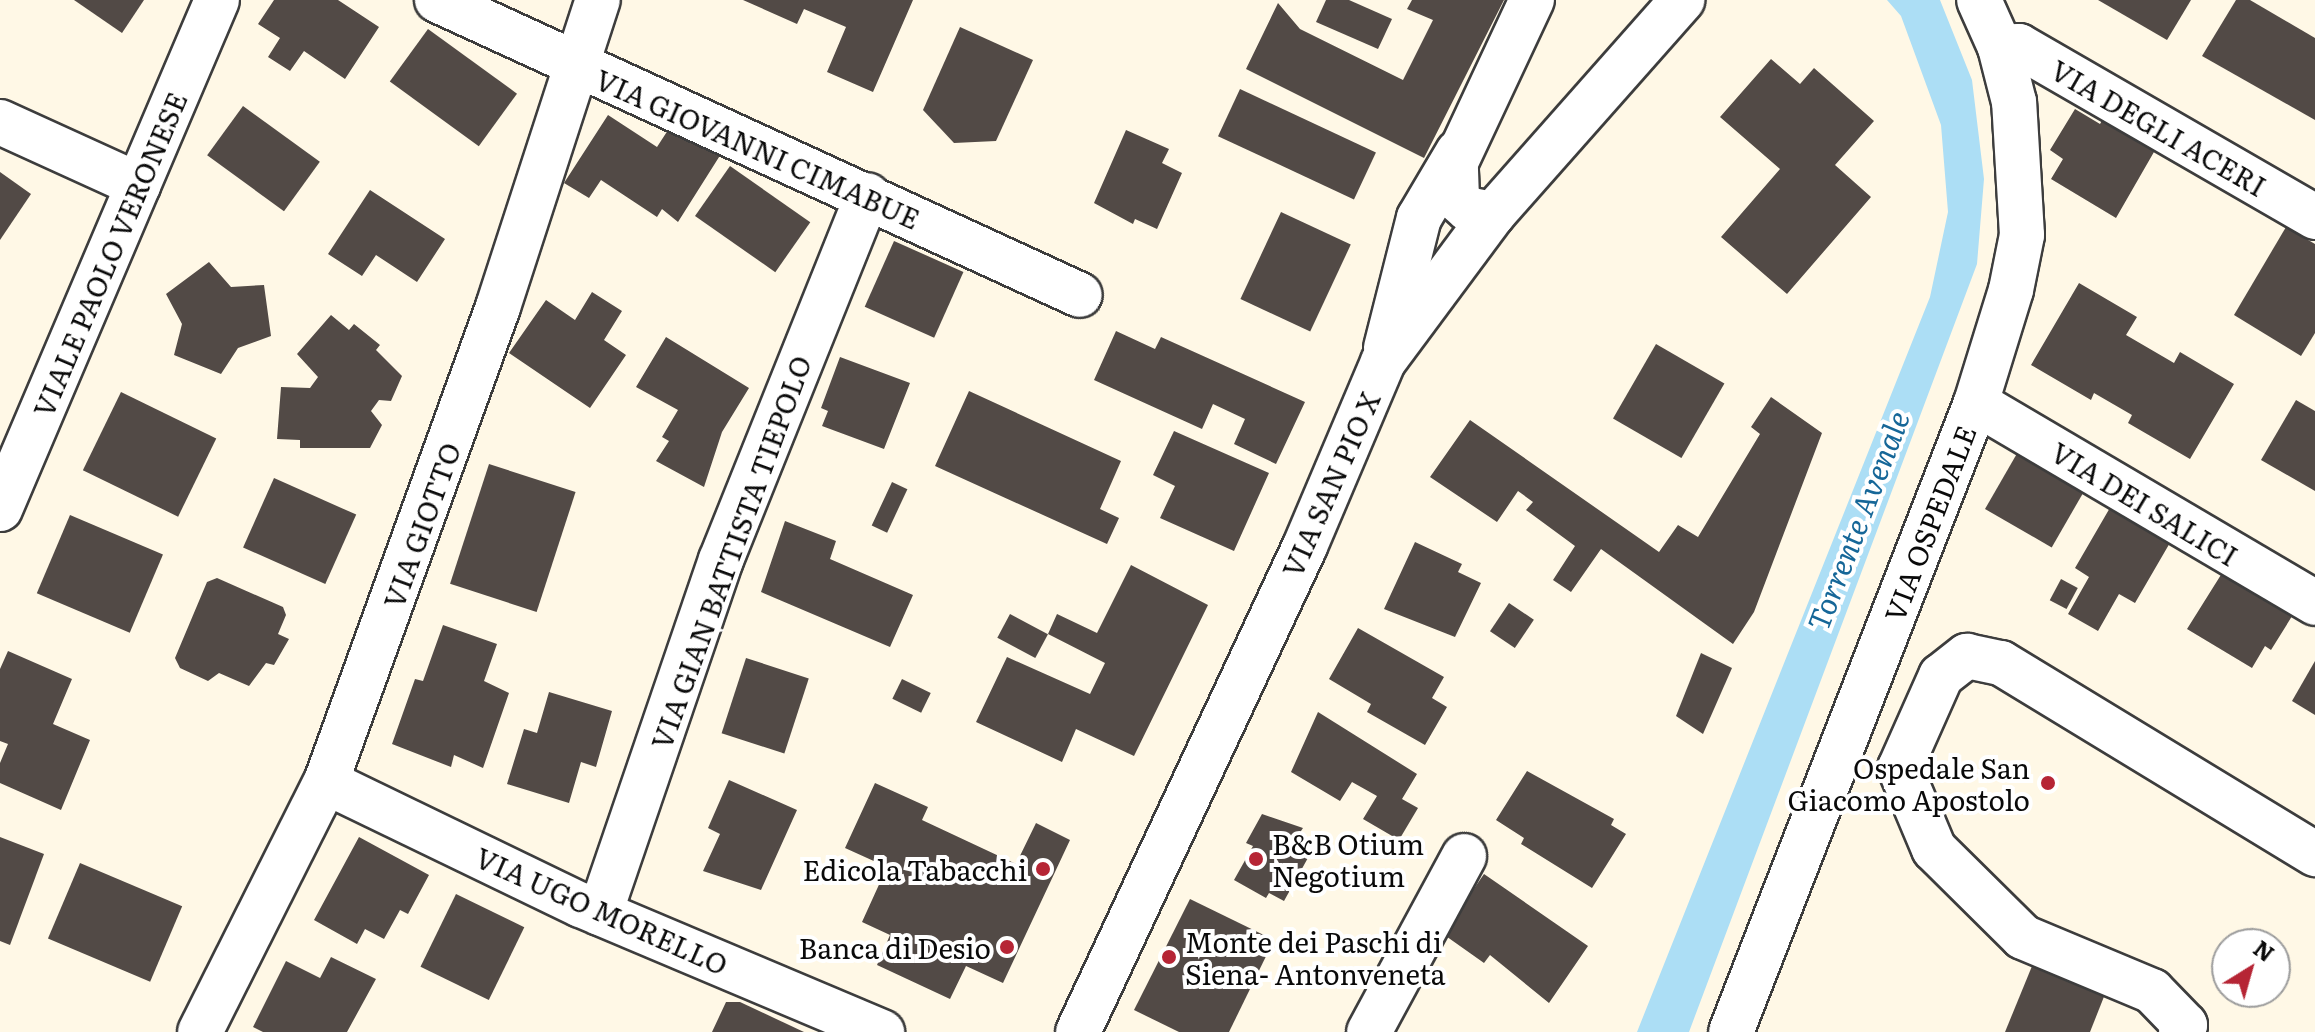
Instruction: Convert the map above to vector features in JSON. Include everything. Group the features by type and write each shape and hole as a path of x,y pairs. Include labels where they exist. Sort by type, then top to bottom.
{"street":[{"name":"VIALE PAOLO VERONESE","path":"0,509 217,0"},
{"name":"VIA GIOVANNI CIMABUE","path":"437,0 576,67 868,195 1080,295"},
{"name":"VIA GIOTTO","path":"200,1032 326,782 498,307 598,0"},
{"path":"1383,362 1400,276 1419,218 1459,150 1532,0"},
{"name":"VIA SAN PIO X","path":"1083,1030 1305,546 1383,362 1493,214 1682,0"},
{"name":"VIA OSPEDALE","path":"1731,1032 1976,403 2011,290 2022,235 2014,102 2000,47 1979,0"},
{"name":"VIA DEGLI ACERI","path":"2000,47 2019,46 2315,217"},
{"path":"0,122 138,185"},
{"path":"1459,150 1457,199 1468,209 1493,214"},
{"name":"VIA GIAN BATTISTA TIEPOLO","path":"600,913 721,560 868,195"},
{"name":"VIA DEI SALICI","path":"1976,403 2315,603"},
{"path":"2181,1032 2185,1025 2152,991 2023,937 1934,849 1900,768 1941,676 1967,656 2001,663 2315,854"},
{"name":"VIA UGO MORELLO","path":"326,782 600,913 882,1032"},
{"path":"1369,1032 1464,856"}],"water":[{"name":"Torrente Avenale","path":"1887,0 1940,0 1972,80 1984,179 1977,264 1689,1032 1637,1032 1930,297 1948,212 1941,125 1901,16"}],"building":[{"path":"74,0 144,0 122,33"},
{"path":"274,0 338,0 379,27 345,79 304,51 290,71 268,57 280,38 258,24"},
{"path":"743,0 913,0 873,92 827,72 846,27 804,9 797,24"},
{"path":"1326,0 1349,0 1392,19 1378,49 1316,22"},
{"path":"1412,0 1504,0 1424,158 1246,69 1278,3 1300,29 1403,80 1433,20 1407,9"},
{"path":"2098,0 2191,0 2167,40"},
{"path":"2236,0 2250,0 2315,38 2315,120 2202,56"},
{"path":"960,27 1033,60 996,141 954,143 923,110"},
{"path":"428,29 517,94 479,146 390,82"},
{"path":"1771,59 1800,84 1814,68 1874,121 1835,165 1871,197 1787,294 1721,237 1780,169 1720,117"},
{"path":"1240,89 1376,152 1354,200 1218,136"},
{"path":"243,106 320,162 284,211 207,155"},
{"path":"2075,109 2100,124 2106,114 2158,145 2116,218 2051,179 2063,159 2050,150"},
{"path":"608,115 657,147 670,127 703,147 710,136 726,146 678,222 662,209 657,217 601,180 589,198 564,183"},
{"path":"1126,130 1169,149 1162,163 1182,173 1157,229 1135,219 1133,224 1094,203"},
{"path":"730,166 810,222 775,272 695,216"},
{"path":"0,172 31,194 0,240"},
{"path":"370,190 445,239 417,282 376,255 362,276 328,254"},
{"path":"1281,212 1351,245 1310,332 1240,299"},
{"path":"2286,227 2315,244 2315,333 2301,356 2234,315"},
{"path":"894,241 963,272 934,338 865,307"},
{"path":"209,262 231,287 264,285 271,336 238,348 221,374 174,355 182,324 166,294"},
{"path":"2079,283 2137,317 2126,335 2174,363 2180,352 2234,384 2190,459 2128,423 2132,415 2094,393 2091,400 2031,365"},
{"path":"592,292 622,311 604,340 626,355 590,408 509,353 546,300 575,320"},
{"path":"331,315 349,330 354,324 380,345 376,350 402,376 391,401 379,400 371,411 382,425 370,448 300,448 300,440 277,439 281,387 310,388 318,377 297,354"},
{"path":"1116,331 1155,349 1161,337 1305,402 1276,464 1234,444 1245,419 1213,404 1202,429 1094,380"},
{"path":"666,337 749,388 722,432 704,487 656,461 669,441 662,437 678,410 636,387"},
{"path":"1656,344 1724,384 1681,458 1613,418"},
{"path":"840,357 910,383 884,449 822,426 828,411 821,408"},
{"path":"969,391 1121,461 1100,509 1119,518 1107,544 935,466"},
{"path":"121,392 216,438 178,517 83,470"},
{"path":"1771,397 1822,433 1754,612 1733,644 1601,549 1571,592 1553,580 1575,546 1526,510 1533,502 1518,491 1497,522 1430,477 1470,420 1659,552 1678,525 1698,537 1760,434 1751,427"},
{"path":"2296,400 2315,411 2315,491 2261,460"},
{"path":"1174,431 1269,473 1234,551 1160,518 1175,486 1153,475"},
{"path":"2019,450 2086,488 2052,547 1985,509"},
{"path":"489,464 576,492 537,612 450,584"},
{"path":"274,478 356,515 325,584 243,547"},
{"path":"892,482 907,489 887,533 872,526"},
{"path":"2111,506 2171,541 2135,603 2119,594 2098,631 2068,614 2089,577 2075,568"},
{"path":"70,515 163,554 130,633 37,593"},
{"path":"785,521 836,541 830,559 913,595 890,647 761,592"},
{"path":"1415,542 1462,564 1458,572 1481,583 1455,637 1384,609"},
{"path":"1131,565 1208,605 1134,756 1076,729 1062,762 976,722 1007,657 1090,694 1105,663 1048,634 1057,614 1097,633"},
{"path":"2224,570 2294,613 2271,650 2265,646 2252,668 2187,629"},
{"path":"217,578 283,607 286,615 278,634 289,639 274,665 266,663 249,686 219,673 208,681 180,668 175,658 207,582"},
{"path":"2061,579 2078,588 2067,609 2050,600"},
{"path":"1509,603 1534,620 1515,648 1490,631"},
{"path":"1010,614 1048,634 1035,658 997,638"},
{"path":"443,625 497,644 484,681 509,693 483,768 454,755 451,767 392,744 415,679 423,681"},
{"path":"1358,628 1444,677 1432,698 1447,707 1425,745 1367,712 1371,704 1329,679"},
{"path":"8,651 72,679 53,724 90,740 61,810 0,783 0,763 8,744 0,741 0,669"},
{"path":"1701,653 1732,668 1703,734 1676,716"},
{"path":"746,658 809,678 784,754 722,733"},
{"path":"2315,661 2315,715 2292,701"},
{"path":"902,679 931,693 921,713 892,699"},
{"path":"549,692 612,711 596,767 581,762 569,803 507,784 524,729 537,733"},
{"path":"1318,712 1417,774 1402,799 1418,808 1399,840 1363,819 1377,796 1352,782 1340,801 1291,772"},
{"path":"1527,771 1614,819 1611,825 1626,834 1592,888 1521,844 1524,838 1496,820"},
{"path":"729,780 797,810 761,890 703,871 720,834 708,828"},
{"path":"875,783 928,807 922,820 1016,864 1036,823 1070,840 1003,983 966,966 950,999 877,965 890,935 862,922 887,867 845,848"},
{"path":"1262,814 1303,828 1297,837 1314,847 1284,901 1269,893 1266,898 1234,880 1253,846 1246,843"},
{"path":"0,837 44,854 10,945 0,941"},
{"path":"359,837 429,875 408,914 400,910 384,939 365,929 357,944 314,920"},
{"path":"80,863 182,906 150,982 48,938"},
{"path":"1484,874 1588,946 1549,1003 1490,955 1484,963 1443,934"},
{"path":"456,894 524,927 489,1000 420,967"},
{"path":"1190,899 1274,940 1229,1032 1179,1032 1134,1010"},
{"path":"2037,954 2109,984 2090,1032 2005,1032"},
{"path":"331,957 376,979 347,1032 263,1032 253,1027 286,961 320,978"},
{"path":"726,1002 740,1002 804,1032 712,1032"}],"place":[{"name":"Ospedale San Giacomo Apostolo","path":"2048,783"},
{"name":"B&B Otium Negotium","path":"1256,859"},
{"name":"Edicola Tabacchi","path":"1043,869"},
{"name":"Banca di Desio","path":"1007,947"},
{"name":"Monte dei Paschi di Siena- Antonveneta","path":"1169,957"}]}
